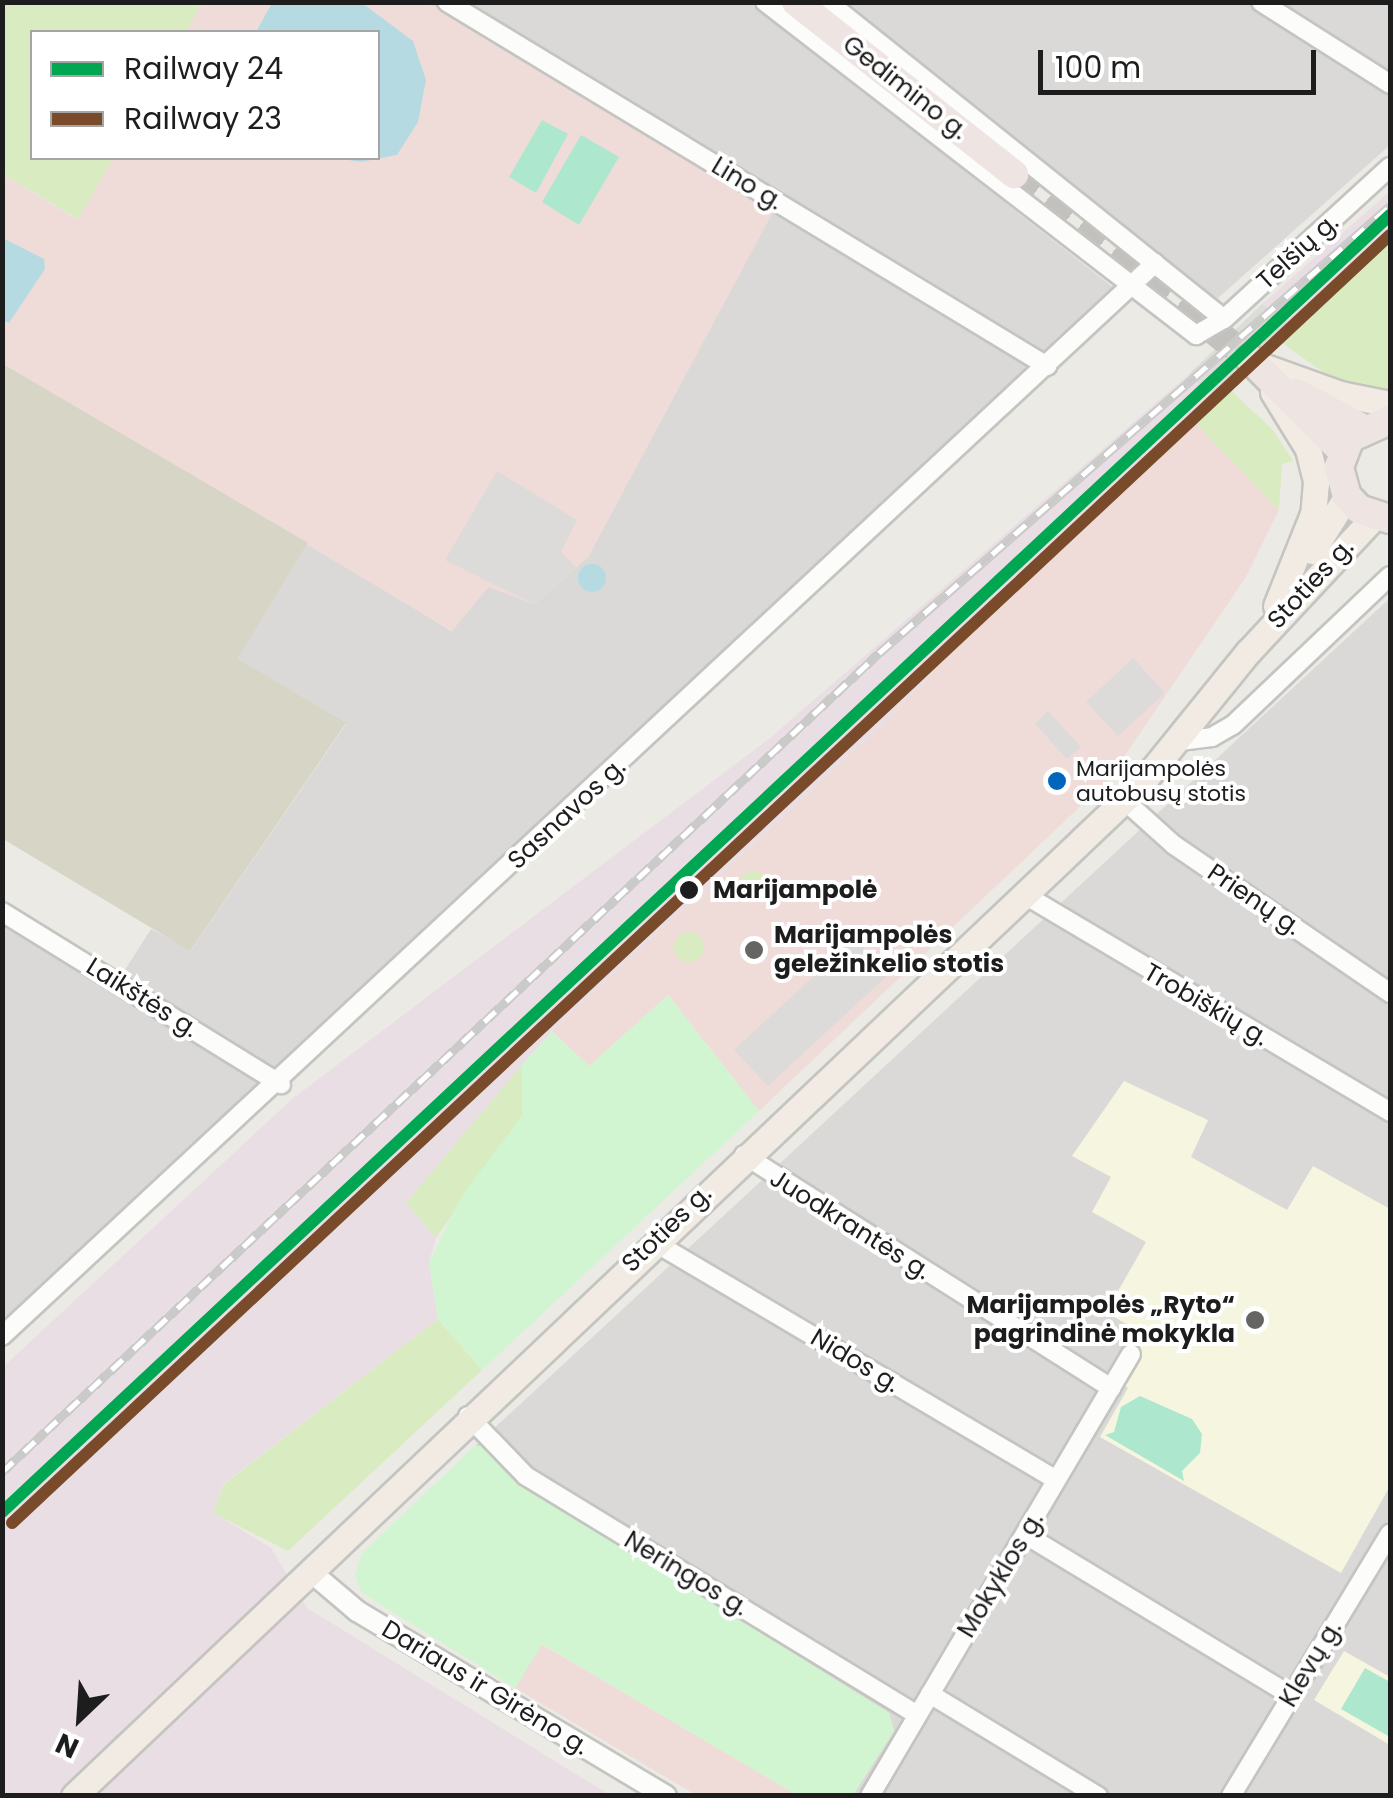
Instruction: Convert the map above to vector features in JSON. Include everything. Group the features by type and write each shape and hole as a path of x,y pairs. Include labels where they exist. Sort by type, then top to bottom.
{"highway":[{"name":"Gedimino g.","path":"796,2 1014,174"},
{"path":"1260,368 1362,428"},
{"path":"1260,368 1342,452 1347,496 1382,518"},
{"path":"1342,452 1362,428 1390,420"}],"main road":[{"path":"1260,368 1340,394 1390,404"},
{"path":"1260,368 1308,449 1316,482 1313,514 1276,606"},
{"name":"Stoties g.","path":"74,1796 468,1416 1124,800 1180,741 1248,652 1347,496"},
{"name":"Stoties g.","path":"1248,652 1382,518"}],"street":[{"name":"Lino g.","path":"447,2 1048,366"},
{"path":"764,2 1130,290"},
{"path":"828,2 1224,320"},
{"path":"1261,2 1390,84"},
{"name":"Telšių g.","path":"1130,290 1204,335 1390,167"},
{"name":"Sasnavos g.","path":"2,1336 281,1084 1154,264"},
{"path":"1180,741 1212,737 1233,725 1390,576"},
{"name":"Prienų g.","path":"1124,800 1174,846 1390,993"},
{"name":"Trobiškių g.","path":"1025,894 1390,1112"},
{"name":"Laikštės g.","path":"6,921 281,1084"},
{"name":"Juodkrantės g.","path":"744,1155 1111,1388"},
{"name":"Nidos g.","path":"654,1242 1056,1480"},
{"name":"Mokyklos g.","path":"870,1796 1131,1354"},
{"name":"Neringos g.","path":"468,1416 526,1476 918,1715"},
{"name":"Klevų g.","path":"1231,1796 1390,1532"},
{"path":"1026,1535 1292,1696"},
{"name":"Dariaus ir Girėno g.","path":"310,1571 357,1611 666,1796"},
{"path":"930,1694 1098,1796"}],"shaded area":[{"path":"202,3 428,3 774,210 588,557 534,604 488,587 452,631 3,364 4,175 77,219 112,160 380,160 380,30 186,30"},
{"path":"428,3 750,3 1114,288 3,1324 3,900 123,973 151,929 191,950 346,724 238,659 308,543 451,631 489,586 534,604 588,557 774,209"},
{"path":"837,3 1390,3 1390,145 1217,299"},
{"path":"1390,191 1390,229 1288,323 1262,304"},
{"path":"3,364 308,543 238,659 346,723 190,951 3,839"},
{"path":"1188,375 1213,394 1080,516 890,717 552,1031 406,1203 436,1238 429,1263 438,1319 222,1485 214,1513 271,1548 307,1608 610,1795 3,1796 3,1367 292,1099 770,738"},
{"path":"1189,416 1279,510 1246,577 1109,779 759,1111 668,995 589,1067 552,1031 890,717 1080,516"},
{"path":"497,471 577,520 561,552 576,567 534,604 445,560"},
{"path":"1390,598 1390,1795 853,1795 894,1731 889,1713 529,1489 484,1446 475,1446"},
{"path":"1133,658 1165,693 1118,736 1086,702"},
{"path":"1048,711 1081,747 1067,759 1035,724"},
{"path":"855,938 889,974 768,1086 734,1050"},
{"name":"Marijampolės „Ryto“ pagrindinė mokykla","path":"1124,1081 1208,1120 1191,1157 1287,1210 1313,1166 1390,1209 1390,1486 1341,1573 1100,1437 1128,1388 1107,1375 1133,1328 1106,1312 1146,1242 1092,1212 1111,1177 1072,1156"},
{"path":"541,1644 797,1795 696,1795 515,1688"},
{"path":"1344,1651 1390,1677 1390,1745 1314,1700"}],"green space":[{"path":"3,2 202,3 186,30 30,30 30,160 112,160 78,219 3,174"},
{"path":"542,120 568,134 536,193 509,177"},
{"path":"581,135 619,157 579,225 542,202"},
{"path":"1390,229 1390,391 1364,390 1334,380 1274,337"},
{"path":"1224,384 1273,430 1293,461 1282,464 1279,510 1189,416"},
{"path":"754,871 764,875 768,885 764,895 754,899 744,895 740,885 744,875"},
{"path":"689,932 700,936 704,947 700,958 689,962 678,958 674,947 678,936"},
{"path":"668,995 759,1111 482,1370 438,1319 429,1263 461,1197 522,1116 522,1065 552,1031 589,1066"},
{"path":"522,1065 522,1116 436,1238 406,1203"},
{"path":"438,1319 482,1370 288,1551 213,1513 223,1485"},
{"path":"1140,1396 1192,1419 1202,1434 1200,1453 1182,1471 1184,1481 1105,1435 1114,1432 1121,1407"},
{"path":"475,1446 484,1446 529,1489 889,1713 894,1731 853,1795 797,1795 542,1644 515,1688 362,1593 355,1575 362,1553"},
{"path":"1365,1668 1390,1682 1390,1737 1341,1709"}],"water":[{"path":"272,3 362,3 413,41 426,80 418,122 397,155 380,158 380,30 257,30"},
{"path":"3,238 44,259 45,269 9,323 3,321"},
{"path":"592,564 602,568 606,578 602,588 592,592 582,588 578,578 582,568"}],"pier":[{"path":"1262,304 1288,323 1213,394 1188,375"}],"tunnel":[{"path":"1014,174 1250,359"}],"railway":[{"path":"2,1472 879,653 1390,206"}],"rail line":[{"name":"24","path":"2,1512 1390,215"},
{"name":"23","path":"12,1523 1390,235"}],"place":[{"name":"Marijampolės autobusų stotis","path":"1057,781"},
{"name":"Marijampolė","path":"689,890"},
{"name":"Marijampolės geležinkelio stotis","path":"754,950"},
{"name":"Marijampolės „Ryto“ pagrindinė mokykla","path":"1255,1320"}]}
